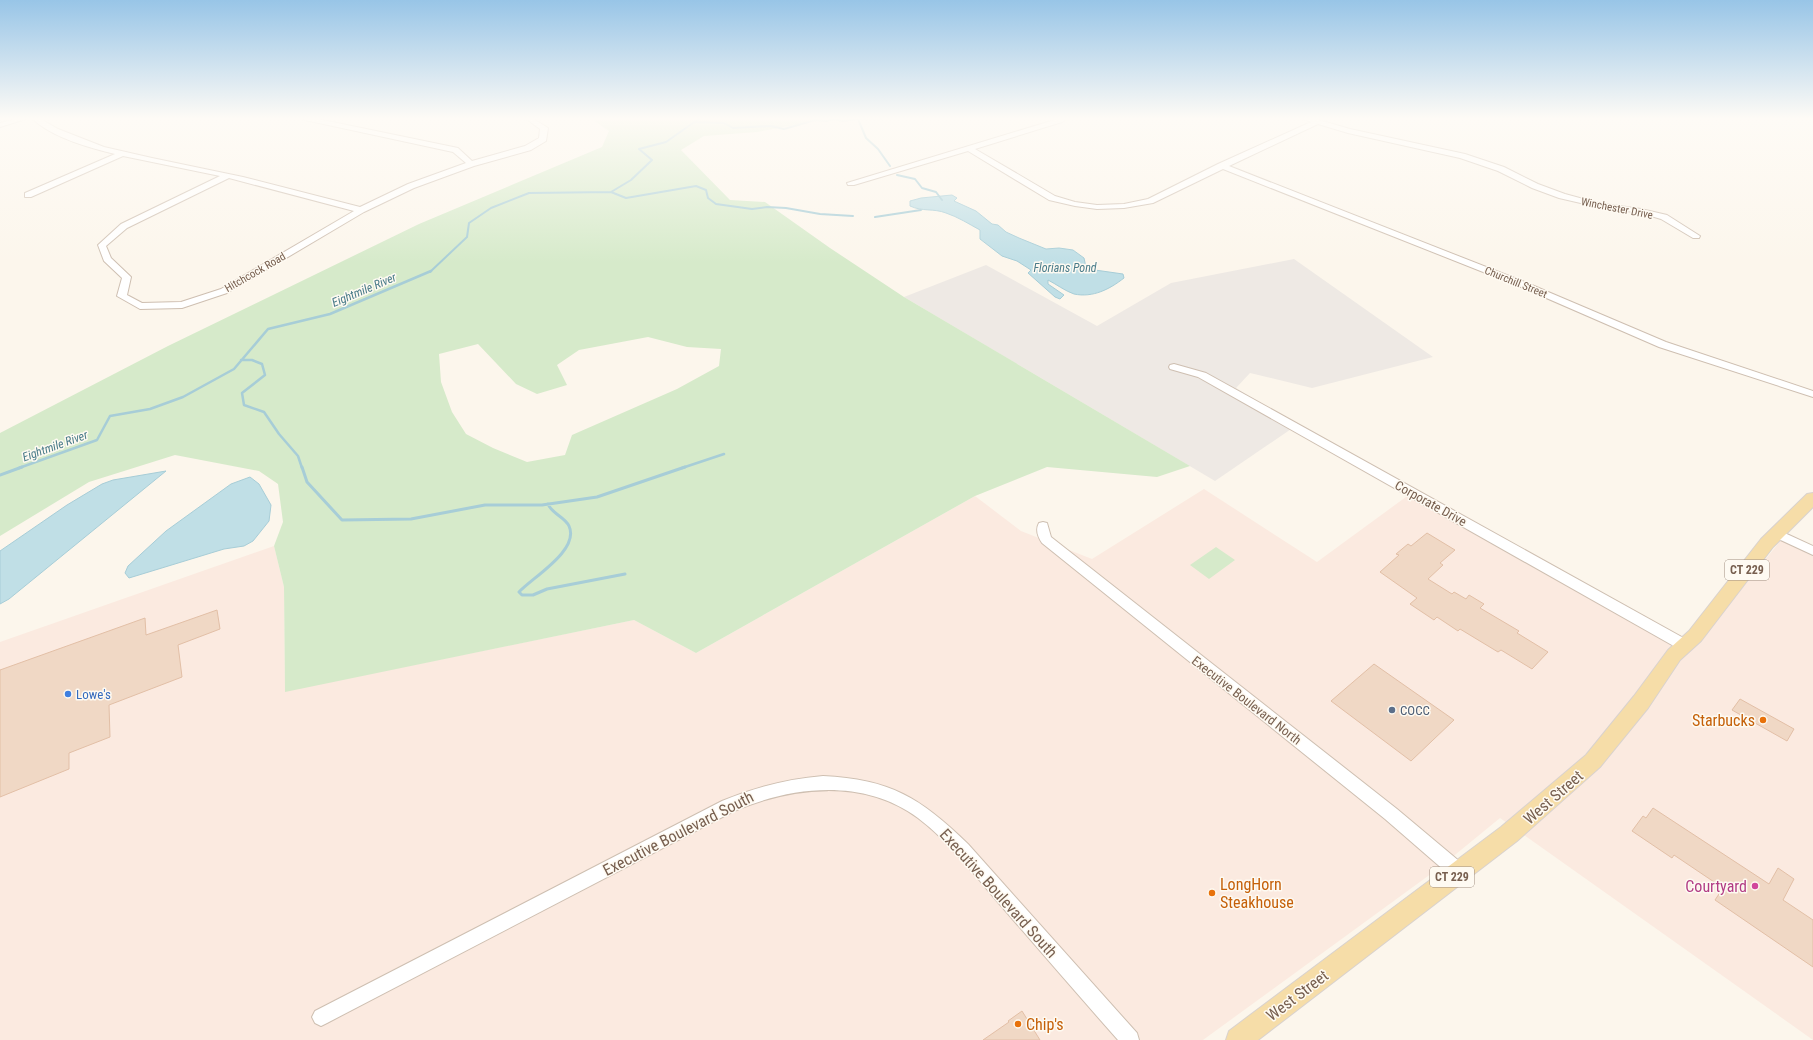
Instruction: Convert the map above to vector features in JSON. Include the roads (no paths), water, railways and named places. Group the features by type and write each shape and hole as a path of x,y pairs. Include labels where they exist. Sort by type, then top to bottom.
{"main road":[{"name":"West Street","path":"1238,1040 1522,823 1593,761 1634,712 1674,655 1695,636 1776,533 1813,498"}],"street":[{"path":"28,195 93,167"},
{"path":"182,167 227,176 361,210"},
{"name":"Hitchcock Road","path":"227,176 124,226 102,244 108,259 127,277 122,296 140,306 182,305 224,291 361,210 411,186 464,167"},
{"path":"851,183 907,167"},
{"path":"1000,167 1052,198 1074,204 1097,207 1124,206 1150,201 1220,167"},
{"name":"Churchill Street","path":"1222,167 1563,301 1624,329 1683,352 1768,378 1813,394"},
{"name":"Winchester Drive","path":"1491,167 1534,186 1562,196 1598,205 1641,211 1664,217 1696,236"},
{"name":"Corporate Drive","path":"1174,367 1202,375 1684,645"},
{"name":"Executive Boulevard North","path":"1043,526 1043,533 1046,540 1378,804 1458,872"},
{"path":"1776,533 1813,551"},
{"name":"Executive Boulevard South","path":"321,1017 747,797 772,789 804,783 823,782 861,786 880,792 907,803 934,821 962,849 1130,1040"}],"water":[{"name":"Florians Pond","path":"952,195 957,198 954,201 976,211 992,224 998,225 1006,232 1046,249 1059,248 1073,250 1084,258 1086,267 1095,270 1123,274 1124,278 1101,292 1088,295 1074,294 1048,280 1048,284 1064,295 1060,299 1055,297 1028,273 1031,270 1017,261 1002,256 980,239 980,230 946,213 919,209 910,206 910,201 921,198"},
{"path":"166,471 9,599 0,604 0,551 67,505 102,484 113,480"},
{"path":"250,477 259,484 271,505 269,521 253,541 244,546 224,549 129,578 125,573 128,566 166,531 231,484"}],"waterway":[{"name":"Eightmile River","path":"611,192 631,180 645,167"},
{"path":"897,175 915,179 922,188 936,192 942,200"},
{"path":"611,192 626,198 696,186 706,190 708,198 716,204 752,209 767,207 786,208 820,214 853,216"},
{"name":"Eightmile River","path":"430,272 467,237 469,223 491,208 529,193 611,192"},
{"path":"875,217 921,210"},
{"name":"Eightmile River","path":"242,360 268,329 330,314 431,271"},
{"name":"Eightmile River","path":"19,468 97,440 110,416 150,409 183,397 234,369 242,360"},
{"path":"242,360 252,360 262,364 265,375 242,393 244,405 264,412 279,434 298,456 302,468"},
{"path":"685,467 724,454"},
{"name":"Eightmile River","path":"0,475 22,467"},
{"path":"302,467 307,482 342,520 411,519 485,505 548,504"},
{"path":"548,504 597,497 685,467"},
{"path":"548,504 552,510 565,520 569,526 571,535 568,544 562,553 544,571 519,592 522,595 533,595 547,589 625,574"}],"place":[{"name":"Lowe's","path":"68,694"},
{"name":"COCC","path":"1392,710"},
{"name":"Starbucks","path":"1763,720"},
{"name":"Courtyard","path":"1755,886"},
{"name":"LongHorn Steakhouse","path":"1212,893"},
{"name":"Chip's","path":"1018,1024"}]}
